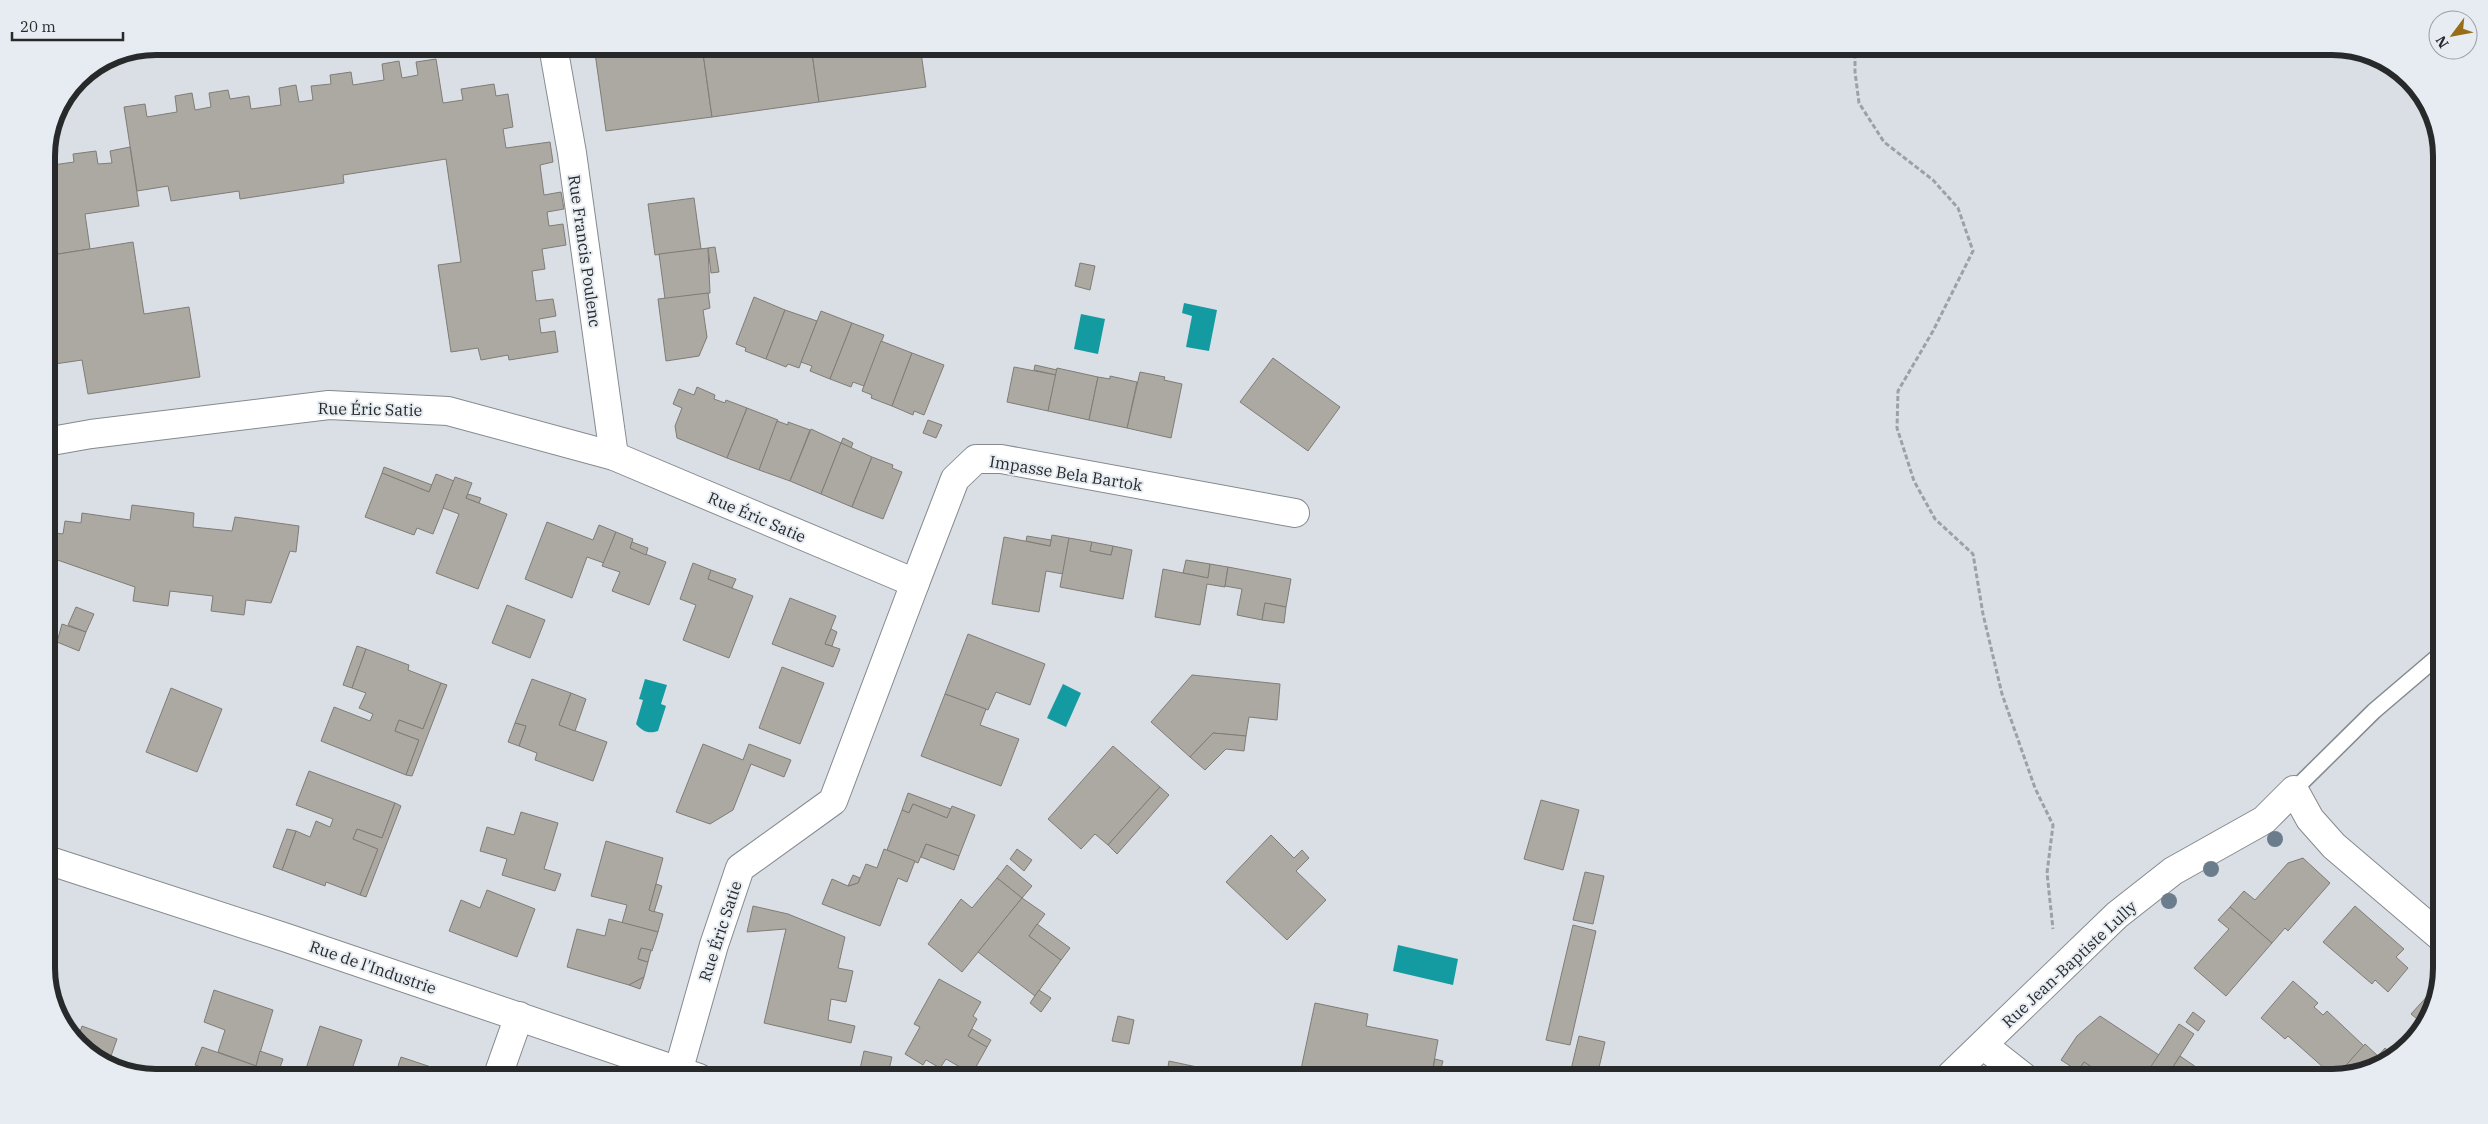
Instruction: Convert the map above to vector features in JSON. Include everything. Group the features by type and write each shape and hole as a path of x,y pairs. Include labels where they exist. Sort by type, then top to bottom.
{"street":[{"name":"Rue Francis Poulenc","path":"555,55 572,153 614,456"},
{"name":"Rue Éric Satie","path":"55,440 91,434 329,405 448,411 614,456 915,584 833,801 740,868 714,945 690,1069"},
{"name":"Impasse Bela Bartok","path":"915,584 955,479 976,459 1001,459 1295,513"},
{"name":"Rue Jean-Baptiste Lully","path":"1958,1069 2117,915 2172,871 2264,820 2294,790"},
{"path":"2294,790 2310,819 2334,846 2433,930"},
{"name":"Rue de l'Industrie","path":"55,863 519,1016 672,1069"},
{"path":"500,1069 519,1016"},
{"path":"1983,1045 2013,1069"}],"lane":[{"path":"2294,790 2374,711 2433,661"}],"path":[{"path":"1855,55 1859,103 1884,142 1933,180 1958,208 1973,251 1933,331 1898,391 1897,428 1914,481 1935,519 1973,554 1983,614 2002,694 2035,788 2053,826 2047,873 2058,972"}],"water":[{"path":"1184,303 1217,310 1209,351 1186,347 1192,316 1182,313"},
{"path":"1081,314 1105,319 1098,354 1074,349"},
{"path":"645,679 667,685 661,704 666,706 658,731 655,732 646,732 636,724 643,700 639,699"},
{"path":"1063,684 1081,693 1066,727 1047,718"},
{"path":"1398,945 1458,959 1453,985 1393,971"}],"building":[{"path":"595,55 703,55 712,117 606,131"},
{"path":"703,55 812,55 819,102 712,117"},
{"path":"812,55 921,55 926,87 819,102"},
{"path":"436,59 443,103 463,100 461,89 494,84 496,96 508,94 513,127 503,129 506,148 550,142 553,162 540,165 544,195 561,192 564,209 547,212 549,226 563,224 566,245 542,249 545,269 532,271 536,301 553,299 556,316 539,319 541,333 555,331 558,352 509,360 508,355 481,360 478,348 451,352 438,265 461,262 446,159 343,175 344,183 240,199 239,191 171,201 168,186 137,191 124,107 145,104 147,117 177,112 175,96 192,93 195,110 211,107 209,93 228,90 230,99 249,96 251,109 281,105 279,88 296,85 299,102 313,100 311,86 331,84 330,75 351,72 353,85 384,80 382,64 399,61 402,78 418,75 416,62"},
{"path":"130,147 139,206 85,214 90,249 55,255 55,165 74,162 73,154 96,151 98,164 112,163 110,151"},
{"path":"694,198 701,249 655,255 648,204"},
{"path":"133,242 144,314 189,307 200,377 88,394 82,360 55,364 55,255"},
{"path":"715,247 719,272 711,273 708,248"},
{"path":"708,248 710,293 665,299 659,254"},
{"path":"1080,263 1095,266 1090,290 1075,286"},
{"path":"708,293 710,308 703,310 707,337 699,356 666,361 658,299"},
{"path":"754,297 785,310 766,359 745,351 746,348 736,344"},
{"path":"785,310 817,321 799,368 788,364 786,367 766,359"},
{"path":"821,311 852,323 830,379 810,371 812,366 801,362"},
{"path":"852,323 884,335 864,386 853,382 851,387 830,379"},
{"path":"881,341 912,353 892,406 871,398 872,395 862,391"},
{"path":"912,353 944,365 924,415 914,411 913,415 892,406"},
{"path":"1273,358 1340,407 1308,451 1240,402"},
{"path":"1035,365 1057,370 1056,375 1034,370"},
{"path":"1014,367 1056,375 1048,411 1007,402"},
{"path":"1057,368 1098,377 1089,420 1048,411"},
{"path":"1140,372 1165,377 1164,380 1182,384 1171,438 1127,428"},
{"path":"1110,376 1137,382 1127,428 1089,420 1098,377 1110,379"},
{"path":"697,387 715,395 714,399 725,403 726,400 747,408 727,458 677,438 675,426 682,408 673,404 679,389 694,395"},
{"path":"747,408 778,420 759,470 727,458"},
{"path":"928,420 942,425 936,438 923,433"},
{"path":"777,421 788,425 788,422 810,430 790,481 759,470"},
{"path":"811,429 841,443 821,494 790,481"},
{"path":"843,438 853,443 851,448 841,443"},
{"path":"841,443 872,457 852,507 821,494"},
{"path":"872,457 893,465 892,468 902,472 883,519 852,507"},
{"path":"384,467 432,485 429,492 382,473"},
{"path":"382,473 429,492 436,474 454,481 433,534 417,528 414,535 365,517"},
{"path":"455,477 472,483 466,498 507,514 478,589 436,573 459,514 443,508"},
{"path":"468,494 481,498 479,503 466,498"},
{"path":"132,505 194,513 193,527 232,531 235,517 299,526 296,552 290,551 271,603 246,600 244,615 211,611 213,596 170,591 168,606 133,601 135,587 55,559 55,533 63,534 65,521 81,523 82,513 130,520"},
{"path":"547,522 593,540 599,525 616,532 604,563 587,557 572,598 525,579"},
{"path":"616,532 633,539 630,548 666,562 649,605 612,591 620,572 602,566"},
{"path":"1052,535 1069,538 1063,574 1046,571 1039,612 992,604 1004,537 1050,546"},
{"path":"1027,536 1051,540 1050,546 1026,541"},
{"path":"1069,538 1092,542 1090,551 1111,555 1113,546 1132,550 1123,599 1060,587"},
{"path":"632,542 648,548 646,555 630,548"},
{"path":"1092,542 1113,546 1111,555 1090,551"},
{"path":"1186,560 1210,564 1208,578 1183,573"},
{"path":"693,563 711,570 708,579 753,596 729,658 683,640 696,605 680,599"},
{"path":"1210,564 1228,567 1225,587 1207,584 1200,625 1155,617 1163,569 1208,578"},
{"path":"1228,567 1291,579 1286,607 1265,603 1262,620 1237,615 1242,589 1225,586"},
{"path":"711,570 736,579 732,588 708,579"},
{"path":"790,598 836,616 825,644 840,649 833,667 772,644"},
{"path":"1265,603 1286,607 1284,623 1262,620"},
{"path":"507,605 545,620 530,658 492,643"},
{"path":"76,607 94,614 86,632 68,625"},
{"path":"62,624 86,632 79,651 57,642"},
{"path":"831,629 837,632 832,646 825,644"},
{"path":"968,634 1045,664 1030,705 996,692 988,710 945,694"},
{"path":"357,646 366,649 352,688 343,685"},
{"path":"366,649 409,665 408,670 441,683 423,729 399,720 395,731 419,740 406,775 321,741 334,707 370,721 373,714 359,708 366,693 352,688"},
{"path":"782,667 824,683 800,744 759,728"},
{"path":"1192,675 1280,684 1277,720 1249,717 1246,736 1213,733 1190,757 1151,722"},
{"path":"532,679 571,693 559,725 607,742 593,781 535,760 537,753 519,746 526,726 515,723"},
{"path":"441,683 447,685 412,776 406,775 419,740 395,731 399,720 423,729"},
{"path":"171,688 222,709 197,772 146,752"},
{"path":"571,693 586,699 575,731 559,725"},
{"path":"945,694 986,709 980,725 1019,739 1001,786 921,756"},
{"path":"515,723 526,726 519,746 508,742"},
{"path":"1213,733 1246,736 1244,751 1226,749 1205,770 1190,757"},
{"path":"703,744 743,760 749,744 791,760 784,777 751,764 733,810 710,824 676,812"},
{"path":"1113,746 1160,787 1108,845 1095,834 1081,849 1048,819"},
{"path":"309,771 395,803 382,838 357,829 353,839 378,849 360,895 326,882 325,886 282,870 296,831 310,837 316,821 330,827 333,819 296,805"},
{"path":"1160,787 1169,795 1117,854 1108,845"},
{"path":"908,793 951,809 947,818 913,804 909,813 902,810"},
{"path":"1541,800 1579,810 1563,870 1524,859"},
{"path":"395,803 401,806 366,897 360,895 378,849 353,839 357,829 382,838"},
{"path":"913,804 947,818 952,806 975,815 959,856 926,844 918,863 887,850 902,810 909,813"},
{"path":"521,812 558,823 544,869 561,874 555,891 502,875 507,859 480,851 487,827 514,835"},
{"path":"287,829 296,831 282,870 273,867"},
{"path":"1271,835 1294,858 1302,850 1309,858 1296,871 1326,900 1287,940 1226,882"},
{"path":"606,841 663,858 649,910 663,914 658,932 622,923 627,905 591,896"},
{"path":"926,844 959,856 954,870 921,857"},
{"path":"884,849 915,861 907,882 898,878 880,926 822,904 832,879 848,886 858,883 866,864 877,868"},
{"path":"1017,849 1032,860 1024,871 1010,859"},
{"path":"2303,858 2330,883 2288,931 2285,928 2272,943 2230,907 2244,891 2255,900 2288,863"},
{"path":"1007,865 1032,886 1022,898 997,878"},
{"path":"1585,872 1604,876 1593,924 1573,920"},
{"path":"853,875 860,878 858,883 848,886"},
{"path":"997,878 1022,898 962,972 928,944 961,899 972,908"},
{"path":"656,884 662,886 654,912 649,910"},
{"path":"487,890 535,909 517,957 449,931 461,900 480,908"},
{"path":"1022,898 1045,914 1029,936 1061,960 1035,996 978,952"},
{"path":"753,906 788,914 845,937 838,968 853,971 846,1002 831,999 828,1020 855,1026 851,1043 764,1023 786,929 747,932"},
{"path":"2355,906 2404,949 2396,957 2408,968 2388,992 2375,980 2372,984 2323,942"},
{"path":"2230,907 2272,943 2226,996 2194,968 2229,929 2218,920"},
{"path":"609,919 658,932 652,951 641,948 638,959 648,962 644,977 629,985 567,967 577,929 605,936"},
{"path":"1037,924 1070,948 1061,960 1029,936"},
{"path":"1573,925 1596,931 1570,1045 1546,1040"},
{"path":"641,948 651,950 648,962 638,959"},
{"path":"644,977 640,989 629,985"},
{"path":"939,979 981,1002 973,1016 977,1019 968,1036 987,1047 975,1069 963,1069 946,1059 940,1068 926,1060 923,1065 905,1054 920,1027 914,1024"},
{"path":"2293,981 2318,1003 2314,1007 2323,1015 2327,1011 2364,1046 2343,1068 2325,1069 2288,1036 2285,1039 2261,1018"},
{"path":"214,990 273,1010 256,1066 218,1052 225,1030 204,1022"},
{"path":"1039,990 1051,998 1041,1012 1030,1003"},
{"path":"2429,994 2418,1020 2411,1014"},
{"path":"1315,1003 1368,1014 1366,1026 1438,1040 1433,1069 1301,1069"},
{"path":"2193,1012 2205,1021 2198,1031 2186,1022"},
{"path":"1118,1016 1134,1020 1129,1044 1112,1041"},
{"path":"2100,1016 2159,1055 2150,1069 2094,1069 2084,1062 2079,1069 2075,1069 2061,1060 2077,1036"},
{"path":"2179,1024 2194,1034 2172,1069 2149,1069"},
{"path":"82,1026 117,1039 111,1056 95,1048 80,1033"},
{"path":"320,1026 362,1040 352,1069 306,1069"},
{"path":"972,1029 991,1040 987,1047 968,1036"},
{"path":"1579,1036 1605,1042 1599,1069 1571,1069"},
{"path":"2365,1044 2378,1056 2385,1048 2389,1051 2358,1066 2343,1068"},
{"path":"202,1047 259,1067 258,1069 206,1069 195,1065"},
{"path":"260,1051 283,1059 279,1069 265,1069 256,1066"},
{"path":"864,1051 892,1057 889,1069 860,1069"},
{"path":"2180,1056 2199,1069 2172,1069"},
{"path":"401,1057 437,1069 397,1069"},
{"path":"1435,1059 1443,1061 1441,1069 1433,1069"},
{"path":"1169,1061 1206,1069 1168,1069"},
{"path":"2084,1062 2095,1069 2079,1069"}]}
